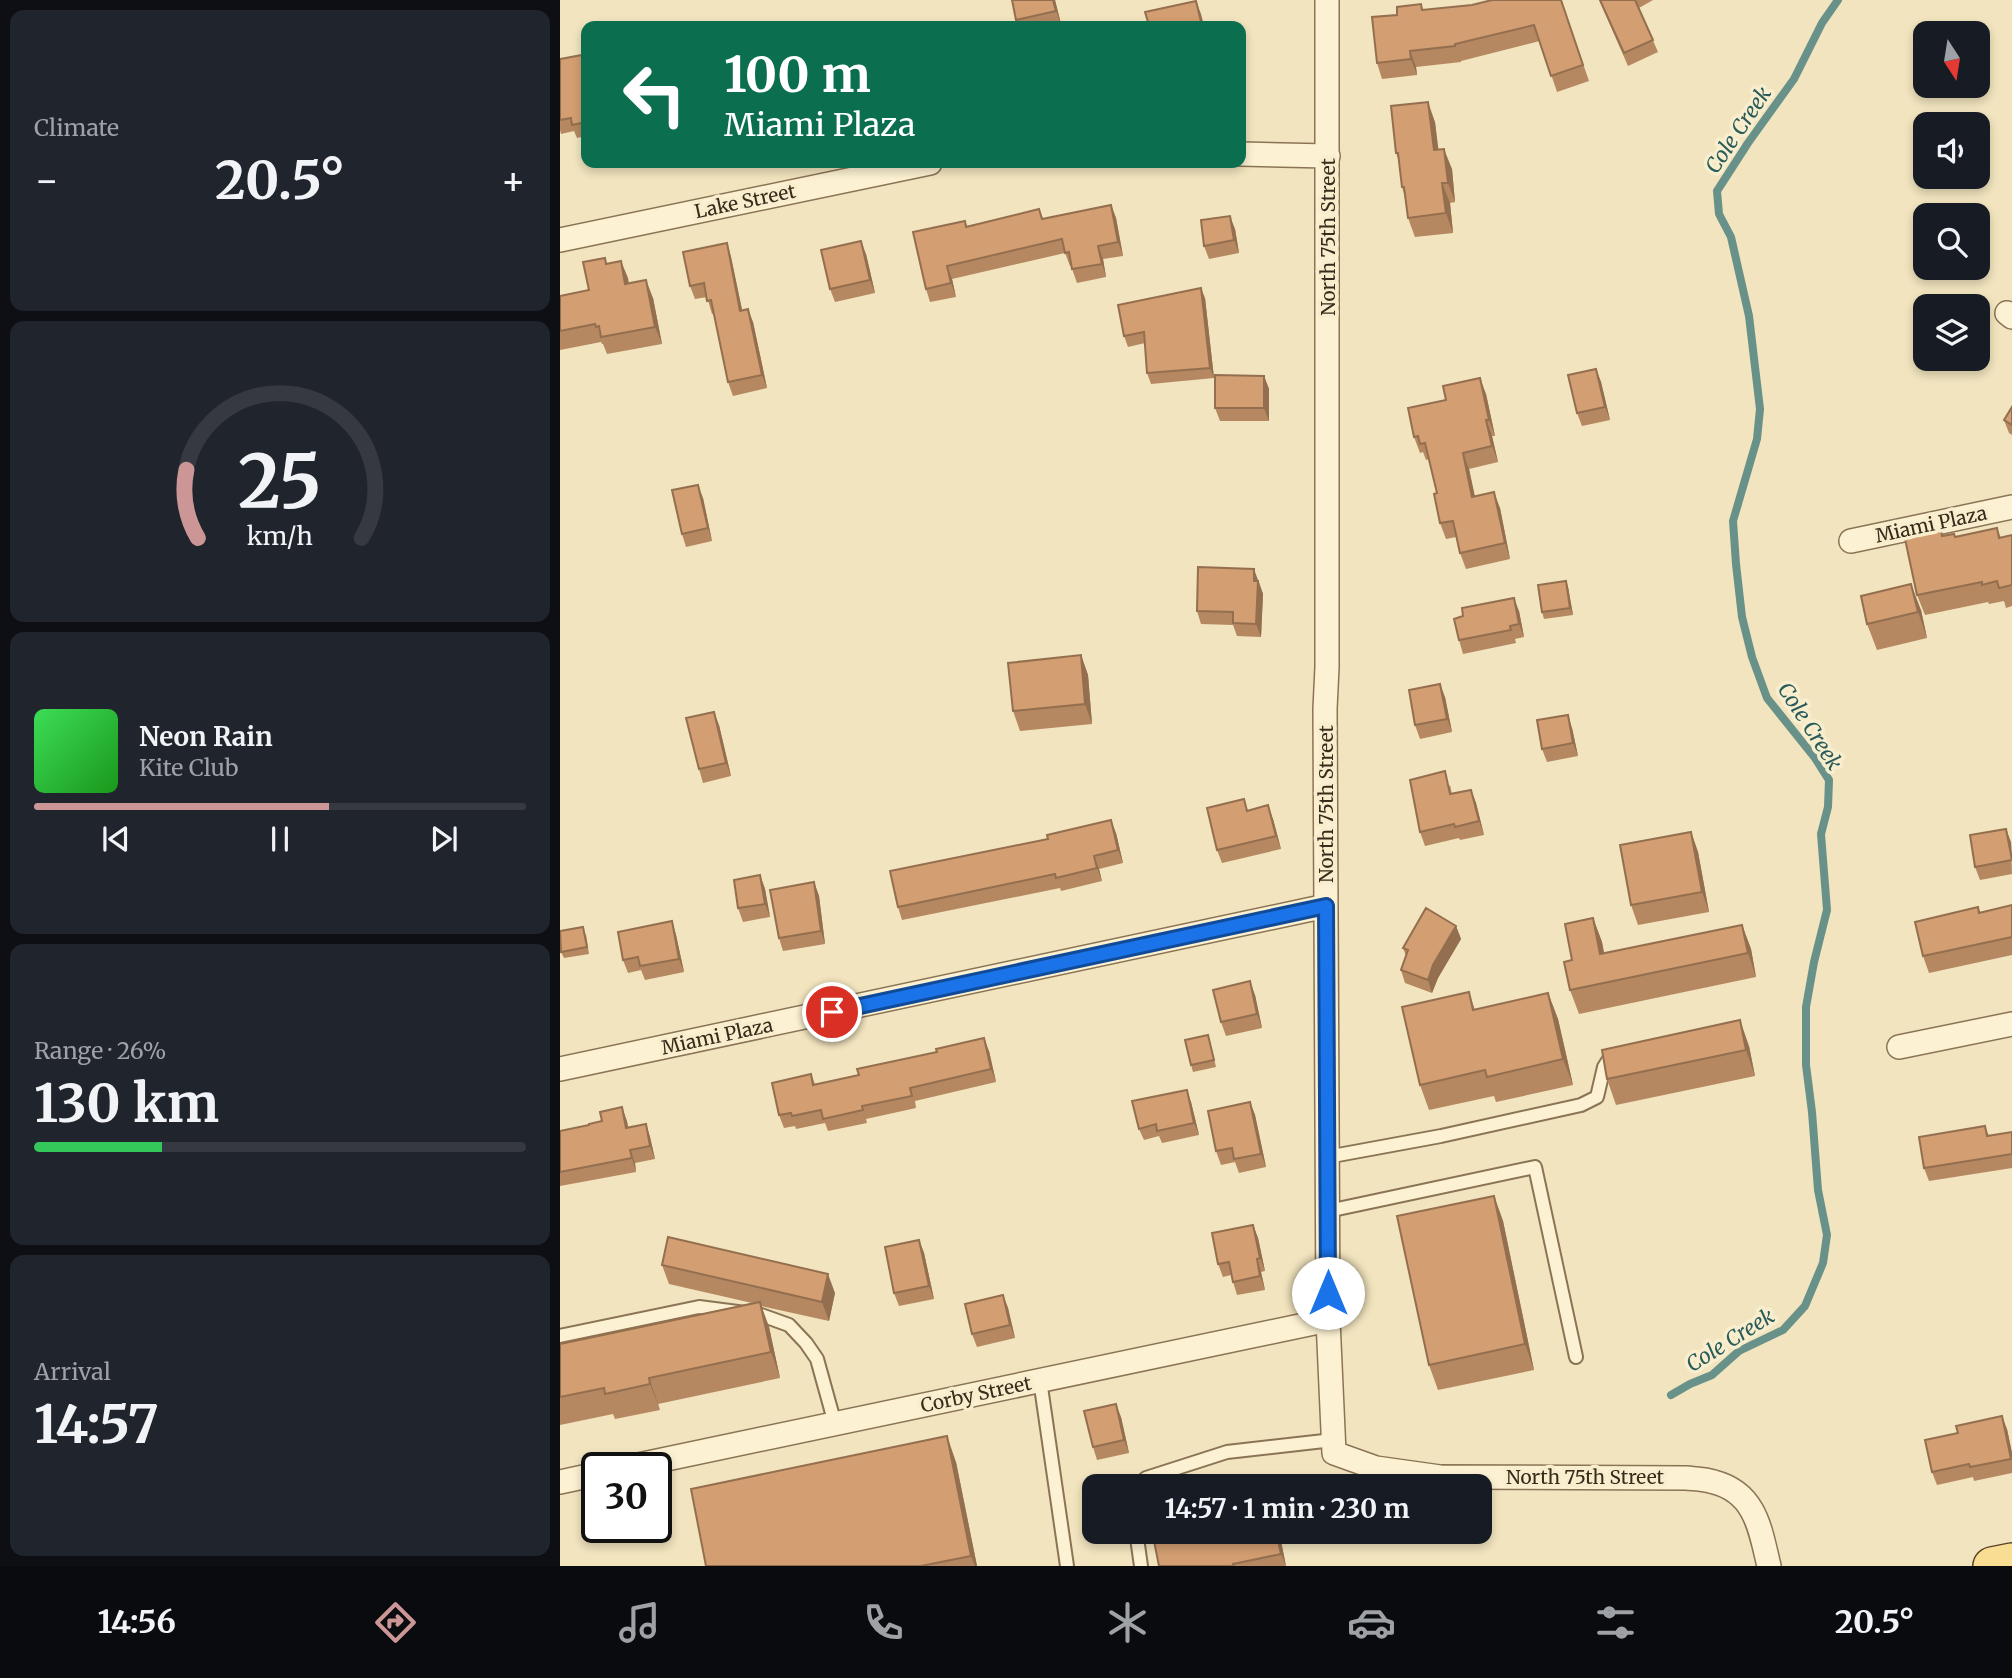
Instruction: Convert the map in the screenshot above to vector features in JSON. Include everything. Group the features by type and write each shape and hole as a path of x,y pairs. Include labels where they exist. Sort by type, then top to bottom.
{"main road":[{"path":"1992,1566 2012,1562"}],"street":[{"name":"North 75th Street","path":"1327,0 1327,1157 1328,1320 1334,1453 1376,1468 1440,1477 1686,1478 1715,1482 1741,1495 1751,1507 1759,1525 1769,1566"},
{"path":"1246,154 1328,156"},
{"name":"Lake Street","path":"560,240 906,168"},
{"name":"Miami Plaza","path":"1851,541 2012,507"},
{"name":"Miami Plaza","path":"560,1069 1326,906"},
{"path":"1899,1047 2012,1024"},
{"name":"Corby Street","path":"672,1458 1328,1320"},
{"path":"560,1482 581,1477"}],"lane":[{"path":"1327,1157 1441,1136 1581,1105 1597,1097 1604,1067 1611,1056 1624,1052"},
{"path":"1328,1211 1535,1167 1576,1357"},
{"path":"560,1336 699,1307 761,1315 789,1325 812,1351 817,1359 835,1424"},
{"path":"1040,1380 1067,1566"},
{"path":"1158,1474 1227,1451 1333,1440"},
{"path":"1138,1544 1141,1566"}],"building":[{"path":"1012,0 1053,0 1056,11 1016,20"},
{"path":"1492,0 1561,0 1583,65 1551,76 1534,25 1455,46 1410,51 1411,59 1377,63 1372,17 1397,15 1397,7 1421,4 1422,10 1472,5"},
{"path":"1600,0 1635,0 1653,40 1624,53"},
{"path":"1196,1 1201,21 1148,21 1145,12"},
{"path":"581,55 581,123 572,125 571,118 560,120 560,59"},
{"path":"1428,102 1434,150 1444,149 1448,183 1442,183 1446,213 1408,218 1396,153 1391,106"},
{"path":"1111,205 1118,242 1098,246 1102,264 1072,269 1069,252 1065,253 1062,239 947,266 951,283 926,289 913,232 965,221 966,227 1039,209 1042,219"},
{"path":"1230,216 1234,240 1204,246 1201,220"},
{"path":"861,241 870,280 830,289 821,250"},
{"path":"727,243 740,311 748,309 762,375 728,382 711,300 707,301 704,283 690,286 683,252"},
{"path":"605,258 606,264 621,261 625,284 646,280 655,327 601,337 599,326 596,327 595,324 560,331 560,296 589,290 583,262"},
{"path":"1201,288 1210,368 1147,373 1144,332 1124,336 1118,305"},
{"path":"1596,369 1605,407 1577,413 1568,375"},
{"path":"1215,375 1264,376 1264,408 1215,408"},
{"path":"1480,378 1492,446 1463,453 1472,497 1494,492 1505,543 1460,553 1453,521 1440,523 1434,494 1437,493 1425,443 1420,444 1418,436 1414,437 1408,408 1446,400 1443,386"},
{"path":"2012,407 2012,425 2004,420"},
{"path":"698,485 708,528 682,534 672,490"},
{"path":"1997,528 1999,538 2012,535 2012,585 1999,588 1997,581 1982,585 1982,582 1917,595 1905,539 1941,529 1942,536 1954,534 1955,537"},
{"path":"1198,567 1254,569 1254,581 1258,581 1256,624 1233,623 1233,612 1197,611"},
{"path":"1566,581 1570,608 1542,612 1538,585"},
{"path":"1911,584 1918,612 1867,624 1861,596"},
{"path":"1514,598 1519,624 1510,626 1511,630 1459,640 1454,619 1463,616 1462,608"},
{"path":"1081,655 1085,704 1013,711 1008,663"},
{"path":"1440,684 1447,719 1415,725 1409,690"},
{"path":"714,712 726,763 699,769 686,718"},
{"path":"1568,715 1573,743 1542,749 1537,720"},
{"path":"1445,771 1450,794 1471,790 1479,821 1420,832 1410,780"},
{"path":"1244,799 1247,811 1268,805 1276,836 1217,850 1207,808"},
{"path":"1111,820 1118,850 1094,856 1097,868 1056,878 1055,874 898,907 890,871 1048,839 1047,835"},
{"path":"2006,829 2012,860 1975,867 1970,835"},
{"path":"1691,832 1702,892 1631,905 1620,845"},
{"path":"760,875 765,904 738,908 734,880"},
{"path":"814,882 821,931 779,938 770,890"},
{"path":"2012,905 2012,937 1923,956 1915,922 1978,907 1979,913"},
{"path":"1426,908 1456,926 1433,965 1428,980 1401,970 1408,950 1403,948"},
{"path":"1593,918 1600,954 1742,925 1748,953 1570,990 1564,962 1572,960 1565,924"},
{"path":"672,921 679,959 640,966 638,957 623,960 618,932"},
{"path":"583,927 587,947 561,952 560,931"},
{"path":"1250,981 1257,1014 1221,1022 1213,990"},
{"path":"1469,992 1473,1010 1548,993 1563,1059 1487,1077 1485,1070 1420,1085 1402,1007"},
{"path":"1740,1020 1746,1050 1607,1079 1602,1050"},
{"path":"1208,1035 1214,1060 1191,1065 1185,1040"},
{"path":"984,1038 991,1069 910,1088 912,1096 862,1106 863,1110 823,1119 821,1110 792,1116 791,1113 779,1115 772,1083 811,1074 813,1085 859,1075 857,1069 937,1052 936,1049"},
{"path":"1187,1090 1194,1123 1157,1131 1156,1124 1139,1129 1132,1101"},
{"path":"1250,1102 1261,1154 1234,1159 1232,1148 1216,1151 1208,1111"},
{"path":"622,1107 626,1128 646,1124 650,1146 630,1150 632,1158 560,1172 560,1131 602,1121 600,1112"},
{"path":"1985,1126 1987,1136 2012,1132 2012,1154 1924,1168 1919,1137"},
{"path":"1494,1196 1525,1344 1429,1365 1397,1216"},
{"path":"1253,1225 1260,1258 1257,1259 1260,1276 1233,1282 1229,1262 1218,1264 1212,1233"},
{"path":"668,1237 828,1274 822,1302 662,1265"},
{"path":"919,1240 929,1286 894,1293 885,1247"},
{"path":"1003,1295 1010,1325 972,1334 965,1304"},
{"path":"760,1302 771,1352 649,1378 650,1384 605,1394 604,1388 560,1397 560,1344"},
{"path":"1116,1404 1124,1440 1093,1447 1084,1411"},
{"path":"2002,1416 2011,1459 1932,1472 1925,1440 1958,1433 1956,1426"},
{"path":"947,1436 971,1556 921,1566 706,1566 691,1489"},
{"path":"1155,1544 1279,1544 1281,1554 1233,1564 1234,1566 1159,1566"}],"waterway":[{"name":"Cole Creek","path":"1671,1395 1712,1375 1739,1351 1783,1330 1805,1306 1823,1263 1827,1235 1818,1190 1806,1065 1806,1007 1827,910 1821,834 1828,807 1829,780 1815,758 1767,698 1752,657 1742,617 1733,521 1757,439 1760,409 1749,316 1731,237 1719,214 1717,191 1794,79 1822,23 1838,0"}],"route":[{"path":"832,1012 1326,906 1328,1293"}]}
